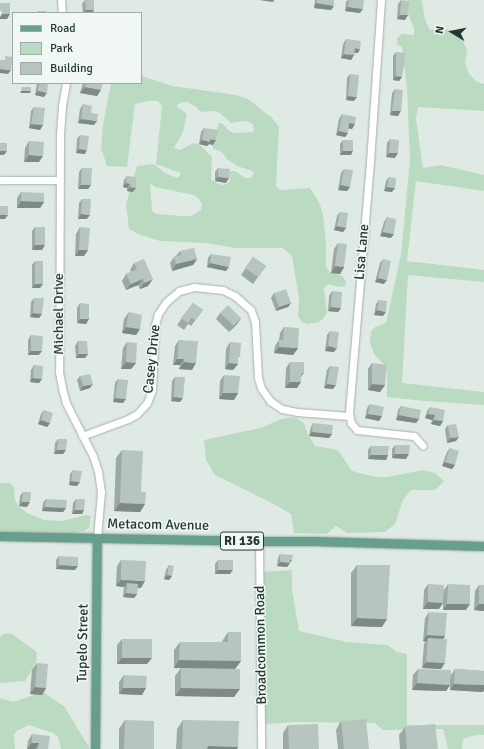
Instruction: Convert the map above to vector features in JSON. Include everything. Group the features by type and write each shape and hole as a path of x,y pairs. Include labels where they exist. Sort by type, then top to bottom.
{"main road":[{"name":"Metacom Avenue","path":"0,536 314,541 484,546"},
{"name":"Tupelo Street","path":"95,749 97,538"}],"street":[{"path":"61,0 62,12"},
{"name":"Lisa Lane","path":"349,416 370,162 381,0"},
{"name":"Michael Drive","path":"66,84 62,106 60,138 60,372 65,398 96,464 101,485 97,538"},
{"path":"0,180 60,180"},
{"name":"Casey Drive","path":"82,436 128,420 137,414 147,403 152,390 154,325 158,314 166,302 178,291 194,287 223,290 235,296 251,310 255,322 258,378 261,388 270,401 282,409 349,416"},
{"path":"349,416 351,423 357,430 414,436 423,446"},
{"name":"Broadcommon Road","path":"259,541 262,749"}],"green space":[{"path":"409,0 422,0 425,20 430,30 441,28 452,31 462,39 467,50 465,62 469,74 477,82 484,84 484,111 418,107 416,119 423,168 441,165 484,175 484,191 416,181 407,261 484,270 484,282 408,275 402,383 484,392 484,405 387,397 387,368 374,354 370,343 371,331 375,327 386,323 401,254 410,160 407,88 402,47 397,44 397,38 402,34 414,35 414,28 407,12"},
{"path":"142,76 173,86 236,95 248,99 272,118 279,127 276,186 280,190 310,188 319,202 323,214 326,243 326,267 330,272 342,276 346,281 345,286 339,287 328,284 324,288 327,312 324,318 319,322 308,324 302,322 298,317 299,299 292,256 283,248 236,248 206,243 160,241 138,234 129,229 126,204 137,166 154,164 165,173 178,178 181,173 156,164 162,106 158,101 148,101 135,104 127,167 107,166 101,148 103,125 111,84 142,84","holes":["187,102 195,106 201,112 214,111 220,113 231,123 247,121 253,124 254,132 234,133 228,130 222,123 219,123 212,143 213,149 222,152 227,159 237,166 252,171 254,173 251,178 245,178 235,171 229,171 230,182 224,185 218,184 211,179 212,157 199,144 193,143 180,150 174,148 183,132 187,114 176,106 180,103","150,183 155,187 194,195 202,204 201,210 191,216 157,214 152,211"]},
{"path":"294,417 304,423 308,435 315,446 338,450 352,471 376,477 388,477 423,470 435,473 444,481 435,490 411,490 403,500 395,524 385,532 347,533 336,526 327,534 294,533 291,514 215,475 206,460 204,440 260,428 282,419"},
{"path":"0,483 10,483 14,488 15,500 27,513 44,520 62,521 86,515 91,516 89,528 72,534 0,533"},
{"path":"292,570 292,589 299,631 347,642 387,645 397,652 407,654 407,725 484,725 484,735 476,735 463,739 462,749 448,749 443,729 383,730 375,723 297,722 265,724 263,572"},
{"path":"5,633 12,634 37,652 36,663 25,681 0,683 0,637"},
{"path":"43,692 64,706 90,749 61,749 58,737 53,733 29,725 17,731 14,735 15,749 0,749 0,698 13,702"}],"building":[{"path":"85,0 94,0 94,10 86,10"},
{"path":"317,0 334,0 334,6 316,3"},
{"path":"349,0 364,0 363,9 348,7"},
{"path":"401,0 409,1 408,15 400,15"},
{"path":"0,3 10,3 10,14 2,14 2,11 0,11"},
{"path":"346,39 361,41 360,49 355,48 354,55 344,54"},
{"path":"396,52 406,53 402,77 396,76"},
{"path":"5,56 12,57 11,70 0,69 0,60 5,60"},
{"path":"350,74 359,75 357,97 348,96"},
{"path":"39,84 48,84 47,93 38,91"},
{"path":"86,84 103,84 101,90 85,87"},
{"path":"22,87 31,87 31,91 21,91"},
{"path":"395,89 403,90 401,111 392,111"},
{"path":"83,104 92,106 91,113 98,114 97,121 81,119"},
{"path":"34,107 45,108 43,125 31,124"},
{"path":"342,114 356,117 355,124 349,123 348,133 339,131"},
{"path":"204,128 218,130 216,140 210,139 210,142 202,140"},
{"path":"80,135 89,136 87,150 79,149"},
{"path":"390,139 399,140 398,153 389,153"},
{"path":"343,140 353,140 353,151 343,151"},
{"path":"29,141 44,142 43,156 29,155"},
{"path":"0,143 7,143 7,151 0,151"},
{"path":"82,168 92,168 91,185 81,185"},
{"path":"218,168 230,169 229,178 218,177"},
{"path":"344,169 353,170 350,187 341,185"},
{"path":"127,176 136,177 136,188 130,187 130,184 126,183"},
{"path":"389,177 396,178 395,188 387,187"},
{"path":"21,192 44,193 44,202 21,201"},
{"path":"82,199 91,199 90,215 81,214"},
{"path":"0,206 8,206 8,215 0,215"},
{"path":"340,212 348,213 346,228 337,226"},
{"path":"387,217 396,219 394,234 383,232"},
{"path":"35,227 45,227 45,245 35,245"},
{"path":"80,227 90,228 88,250 79,250"},
{"path":"338,243 347,244 344,267 335,266"},
{"path":"194,248 197,259 176,264 174,257 181,255 180,251"},
{"path":"211,254 231,257 229,267 210,263"},
{"path":"253,257 266,266 258,277 245,268"},
{"path":"144,259 153,279 144,283 143,279 131,284 126,274 137,269 134,263"},
{"path":"383,259 391,261 387,280 378,278"},
{"path":"35,261 43,261 43,284 35,284"},
{"path":"286,289 291,303 279,307 274,293"},
{"path":"332,291 342,292 341,308 331,307"},
{"path":"34,298 44,298 42,314 33,313"},
{"path":"379,300 387,301 386,312 377,310"},
{"path":"80,303 89,304 89,319 80,319"},
{"path":"193,303 203,310 195,320 192,318 188,323 181,318"},
{"path":"228,305 241,318 234,326 220,313"},
{"path":"129,312 142,315 140,329 126,327"},
{"path":"284,327 299,328 298,348 279,347 279,340 283,340"},
{"path":"330,331 339,332 337,348 328,346"},
{"path":"31,335 43,336 42,351 31,351"},
{"path":"179,340 198,341 196,363 184,362 184,359 177,359"},
{"path":"78,341 87,341 88,354 79,354"},
{"path":"127,342 137,343 136,363 126,362"},
{"path":"230,342 241,343 238,364 229,363"},
{"path":"290,362 304,362 304,373 301,373 301,382 290,382"},
{"path":"372,363 387,365 385,385 372,384"},
{"path":"34,365 43,366 42,379 33,378"},
{"path":"330,366 339,367 336,385 327,384"},
{"path":"90,374 93,384 83,386 80,376"},
{"path":"224,375 240,376 238,393 223,393"},
{"path":"175,377 185,377 183,398 174,397"},
{"path":"118,379 128,380 126,399 115,398"},
{"path":"370,404 384,407 382,416 368,414"},
{"path":"401,406 421,410 419,419 399,415"},
{"path":"430,407 445,410 443,421 434,420 435,415 428,414"},
{"path":"44,410 53,413 50,423 41,420"},
{"path":"313,423 333,425 332,434 312,432"},
{"path":"456,424 459,437 450,438 448,425"},
{"path":"58,439 67,439 66,450 57,450"},
{"path":"395,445 410,445 409,454 395,454"},
{"path":"371,446 389,446 388,455 371,455"},
{"path":"450,448 459,451 455,465 445,462"},
{"path":"122,450 143,451 141,492 146,492 145,504 120,503"},
{"path":"73,470 82,471 80,482 71,481"},
{"path":"23,492 31,492 30,502 22,502"},
{"path":"46,499 67,500 66,508 45,507"},
{"path":"76,499 85,499 84,510 75,510"},
{"path":"280,554 293,555 290,563 280,562"},
{"path":"59,556 78,557 78,566 59,565"},
{"path":"121,560 146,561 145,581 121,580"},
{"path":"218,560 233,560 233,570 218,570"},
{"path":"169,565 174,566 172,576 167,575"},
{"path":"357,565 390,565 387,619 357,618"},
{"path":"127,583 138,584 137,594 126,593"},
{"path":"428,584 444,585 443,603 428,602"},
{"path":"448,584 470,585 470,604 447,604"},
{"path":"479,585 484,585 484,604 479,604"},
{"path":"429,612 447,613 445,636 427,635"},
{"path":"228,632 241,632 241,661 179,660 180,642 228,642"},
{"path":"428,638 447,639 445,663 426,662"},
{"path":"122,639 152,639 152,658 122,658"},
{"path":"37,663 48,664 46,688 35,687"},
{"path":"181,668 240,669 240,689 181,688"},
{"path":"418,669 451,670 450,685 417,683"},
{"path":"455,669 484,671 484,685 454,684"},
{"path":"124,675 147,676 146,688 123,688"},
{"path":"366,719 369,749 344,749 341,721"},
{"path":"125,720 154,721 154,749 124,749"},
{"path":"183,720 239,721 238,747 208,746 207,749 182,749"},
{"path":"318,724 319,749 289,749 288,725"},
{"path":"435,724 438,749 407,749 405,727"},
{"path":"32,734 50,736 48,749 38,749 39,743 32,743"}]}
